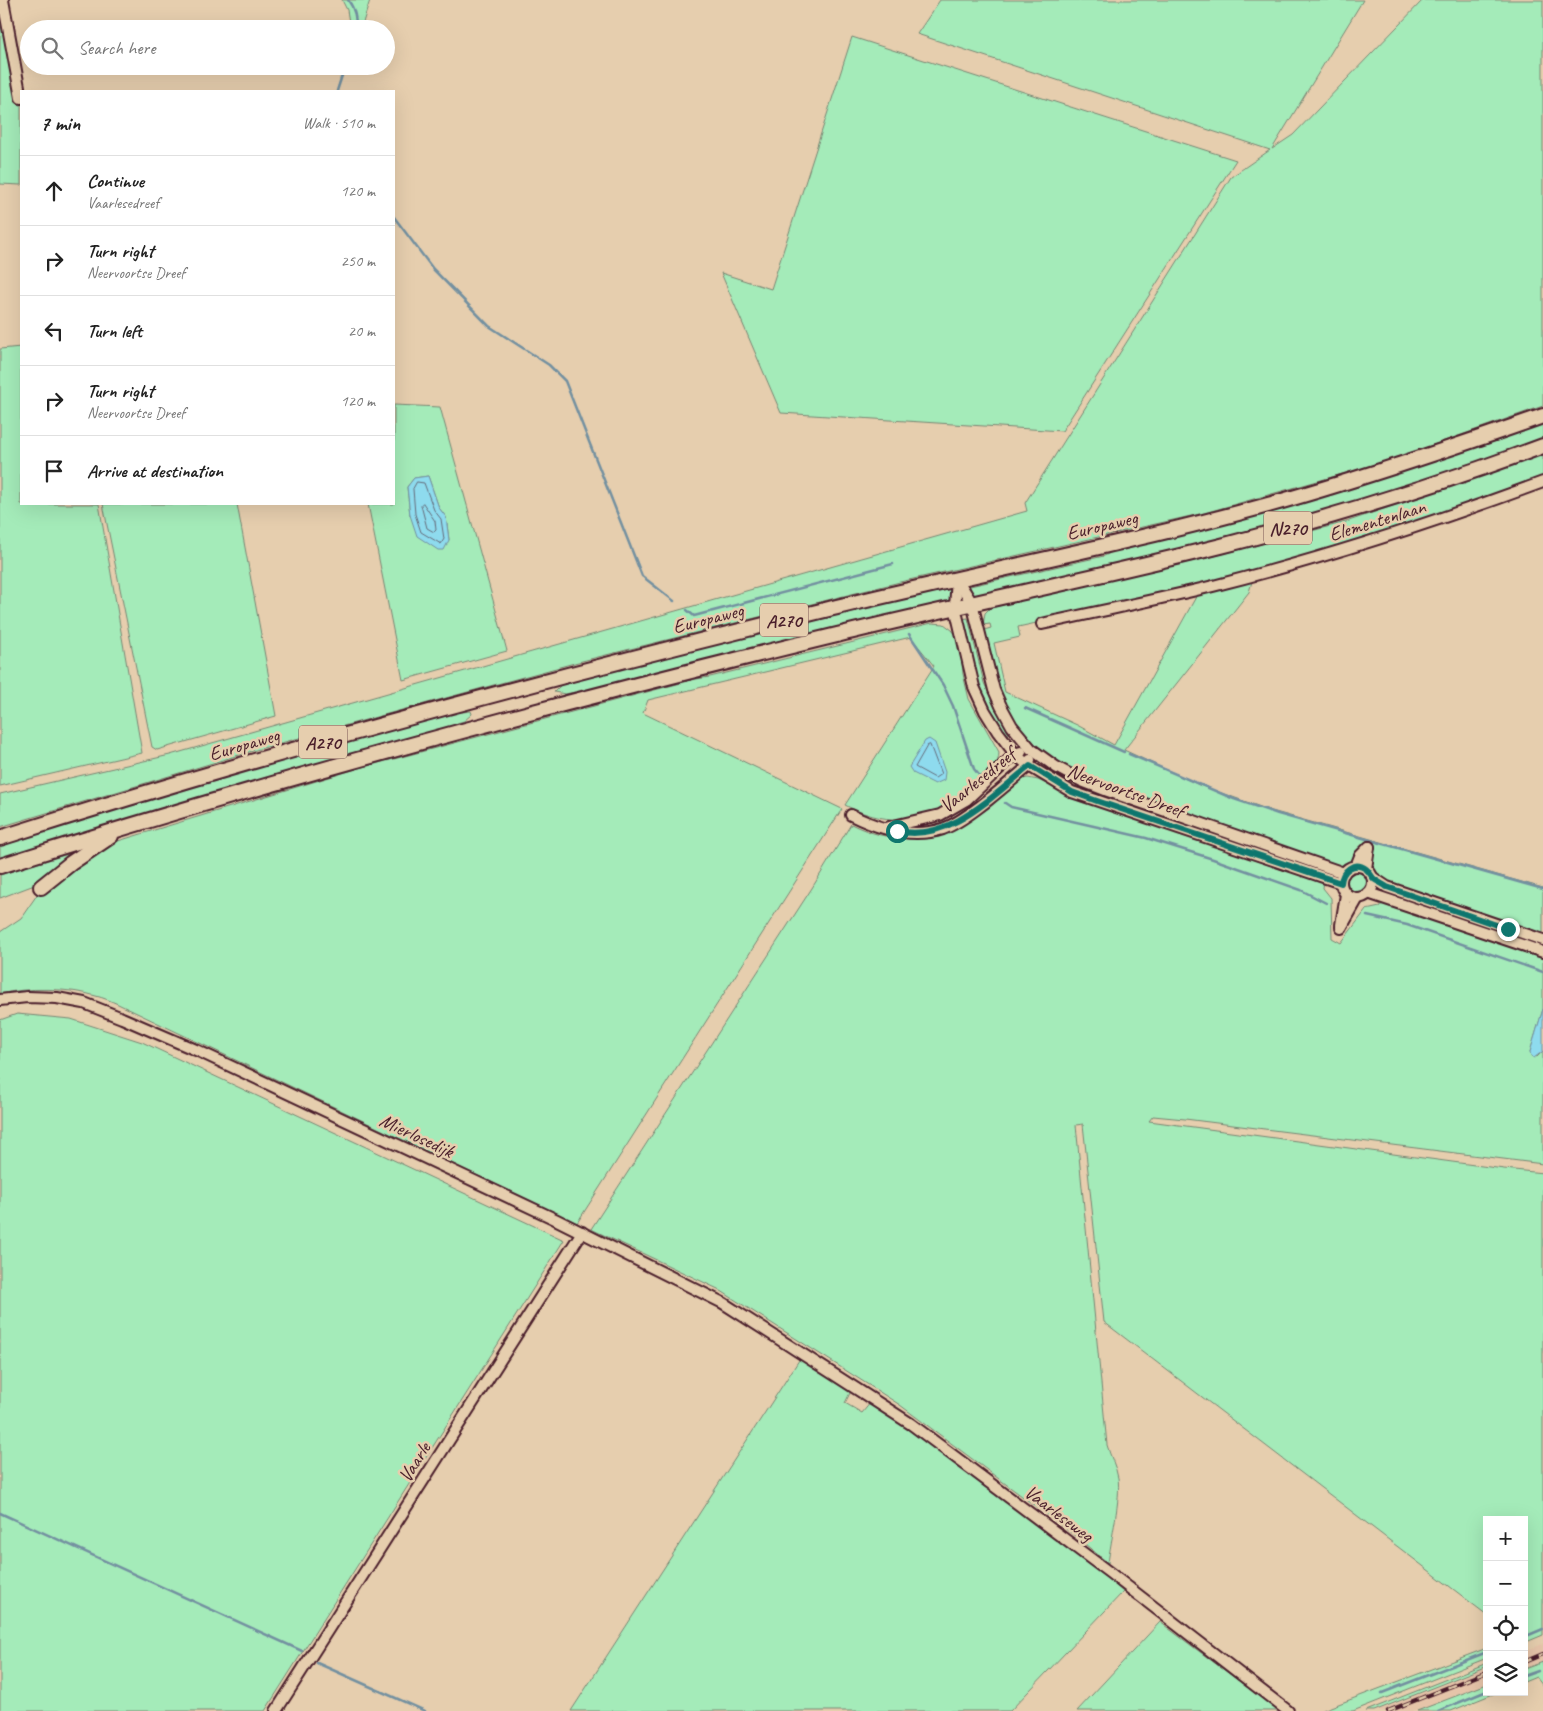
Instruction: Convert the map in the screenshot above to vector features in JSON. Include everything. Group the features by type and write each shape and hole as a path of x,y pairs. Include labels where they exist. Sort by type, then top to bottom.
{"highway":[{"name":"Europaweg","path":"0,838 194,778 476,698 712,637 1116,543 1265,505 1414,461 1543,416"},
{"name":"N270","path":"955,607 1210,548 1294,526 1444,480 1543,446"},
{"name":"A270","path":"0,866 122,828 376,754 640,684 955,607"},
{"name":"A270","path":"40,887 70,863 122,828"}],"street":[{"path":"3,0 20,93"},
{"name":"Elementenlaan","path":"1042,624 1260,573 1431,522 1543,482"},
{"name":"Neervoortse Dreef","path":"957,579 972,603 997,698 1012,726 1031,748 1056,767 1090,784 1344,873"},
{"name":"Neervoortse Dreef","path":"957,579 955,607 974,687 985,711 996,728 1015,754 1030,766 1072,792 1341,883"},
{"name":"Vaarlesedreef","path":"851,816 886,828 908,833 923,833 944,828 968,814 1030,766 1031,748 1015,754 966,800 940,815 886,828"},
{"path":"1356,866 1360,856 1369,847 1369,873 1371,888 1363,896 1341,928 1346,894 1341,883 1344,873 1349,868 1356,866 1369,873 1387,887 1543,940"},
{"path":"1346,894 1351,897 1363,896 1543,952"},
{"name":"Mierlosedijk","path":"0,1000 27,997 57,998 84,1003 196,1050 582,1232 722,1304 802,1354"},
{"name":"Vaarle","path":"276,1711 582,1232"},
{"name":"Vaarleseweg","path":"802,1354 911,1424 1110,1573 1288,1711"}],"shaded area":[{"path":"1543,1644 1543,1662 1528,1668 1528,1650"},
{"path":"1483,1668 1483,1686 1417,1711 1374,1711"}],"green space":[{"path":"0,0 20,93 20,185 0,184"},
{"path":"342,0 370,0 364,20 349,20 347,10"},
{"path":"940,0 1363,0 1272,149 1293,135 1423,0 1543,0 1543,406 1385,462 1204,513 900,582 578,662 259,749 0,827 0,794 170,755 1027,511 1025,503 1231,177 1270,150 917,34"},
{"path":"852,37 1236,160 1062,431 781,413 721,273 771,289"},
{"path":"20,347 20,505 99,505 142,753 0,786 0,349"},
{"path":"395,405 440,407 507,651 403,680 368,505 395,505","holes":["428,476 439,508 446,517 449,540 410,515 407,487 414,478"]},
{"path":"1543,420 1543,439 1372,497 1286,523 1199,546 973,597 970,586 1104,556 1125,546"},
{"path":"1543,454 1543,481 1262,570 1171,594 1018,627 1020,637 994,643 1005,692 1077,725 1114,745 1197,595 1253,578 1249,592 1124,750 1199,785 1272,811 1543,888 1543,938 1378,879 1372,865 1374,855 1359,852 1350,862 1336,866 1107,786 1069,770 1041,750 1015,722 998,691 984,630 991,628 990,624 983,625 985,613 990,608 1207,558 1346,522"},
{"path":"103,505 237,505 276,716 157,750 152,747"},
{"path":"950,589 953,602 578,694 575,692 565,694 554,692 561,685 571,682 571,679 929,590"},
{"path":"968,618 984,683 1009,734 1006,736 987,707 976,678 962,619"},
{"path":"932,623 944,624 956,635 961,652 963,674 969,699 999,752 998,761 994,768 967,795 935,813 918,818 882,818 845,805 934,666 911,637 648,700 643,713 842,809 577,1223 118,1004 74,991 35,989 0,994 0,932 21,918 39,892 95,851 118,841 356,769 696,679"},
{"path":"453,710 454,713 471,711 472,714 464,721 457,723 457,727 0,860 0,842"},
{"path":"1022,779 1038,780 1082,801 1114,812 1140,817 1227,846 1252,859 1286,871 1309,874 1324,880 1323,888 1331,898 1332,938 1341,943 1366,910 1380,907 1384,901 1543,954 1543,1009 1530,1052 1537,1057 1543,1051 1543,1164 1185,1119 1153,1116 1149,1121 1543,1173 1543,1635 1528,1641 1528,1516 1483,1516 1483,1612 1104,1322 1083,1124 1076,1125 1107,1445 1119,1486 1108,1563 1074,1535 900,1405 718,1289 591,1229 812,888 851,824 880,835 894,837 908,838 936,833 951,828 983,812"},
{"path":"1113,798 1328,869 1326,875 1111,802"},
{"path":"84,849 37,884 0,898 0,875"},
{"path":"1357,872 1365,875 1368,883 1365,891 1357,894 1349,891 1346,883 1349,875"},
{"path":"1387,890 1543,943 1543,950 1385,896"},
{"path":"17,1014 71,1019 142,1042 564,1240 265,1711 0,1711 0,1020"},
{"path":"801,1357 851,1391 845,1403 862,1413 871,1402 904,1424 1084,1558 1123,1592 1010,1711 571,1711"},
{"path":"1160,1622 1279,1711 1077,1711"},
{"path":"1483,1650 1483,1660 1353,1711 1320,1711"},
{"path":"1543,1662 1543,1686 1536,1677 1528,1680 1528,1668"},
{"path":"1483,1665 1483,1668 1374,1711 1366,1711"},
{"path":"1483,1686 1483,1696 1488,1696 1451,1711 1417,1711"}],"water":[{"path":"428,476 439,508 446,517 449,540 444,550 438,550 417,536 410,515 407,487 414,478"},
{"path":"929,739 935,743 945,772 944,780 935,784 913,773 909,767 925,741"},
{"path":"1543,1009 1543,1051 1534,1058 1530,1052"}],"waterway":[{"path":"348,0 356,20"},
{"path":"337,90 342,75"},
{"path":"395,218 433,269 489,326 549,365 565,381 642,576 674,601"},
{"path":"687,610 694,616 893,564"},
{"path":"909,634 943,685 953,706 974,769 979,775"},
{"path":"1025,708 1124,752"},
{"path":"1129,754 1234,799 1278,814 1543,889"},
{"path":"1005,803 1011,807 1146,838 1301,890 1326,903"},
{"path":"1367,916 1407,925 1543,972"},
{"path":"0,1513 302,1651"},
{"path":"1528,1635 1543,1629"},
{"path":"1382,1693 1483,1654"},
{"path":"317,1663 425,1711"},
{"path":"1528,1675 1538,1671"},
{"path":"1438,1711 1483,1693"}],"railway":[{"path":"1528,1660 1543,1654"},
{"path":"1388,1711 1483,1674"}],"route":[{"path":"897,831 923,833 944,828 968,814 1030,766 1072,792 1097,801 1341,883 1341,878 1349,868 1361,867 1387,887 1508,929"}]}
